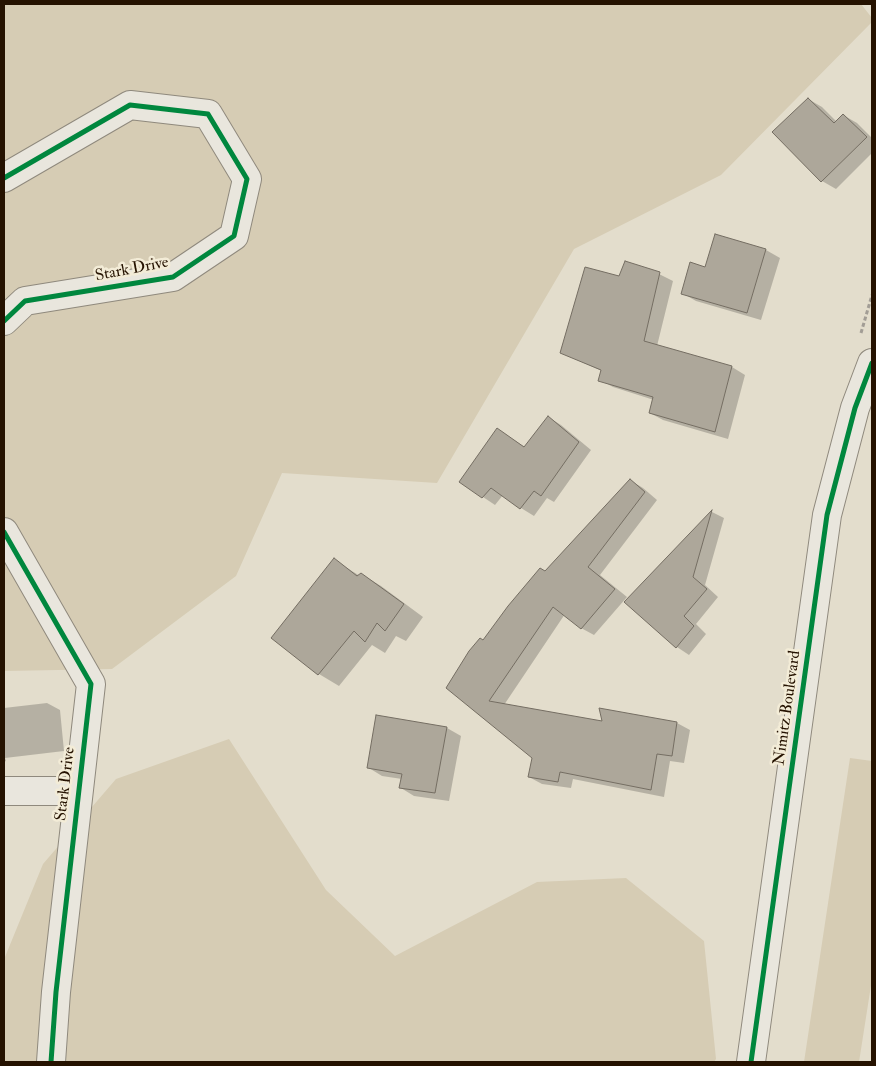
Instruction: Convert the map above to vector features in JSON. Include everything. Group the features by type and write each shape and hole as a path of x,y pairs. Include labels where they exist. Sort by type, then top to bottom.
{"street":[{"name":"Stark Drive","path":"4,178 130,105 208,114 247,179 234,236 173,277 25,301 4,321"},
{"name":"Nimitz Boulevard","path":"752,1062 827,515 855,408 872,363"},
{"name":"Stark Drive","path":"4,532 90,684 56,992 51,1062"},
{"path":"4,791 78,791"}],"shaded area":[{"path":"4,4 861,4 872,18 872,22 721,175 574,249 437,483 282,473 236,576 112,669 4,671"},
{"path":"229,739 326,890 395,956 537,882 626,878 704,941 716,1059 714,1062 4,1062 4,958 43,864 116,779"},
{"path":"850,758 872,761 872,979 859,1062 804,1062"}],"building":[{"path":"808,98 834,123 843,114 867,137 821,182 772,132"},
{"path":"715,234 766,249 747,313 681,294 690,262 705,267"},
{"path":"625,261 660,272 644,341 732,366 715,432 649,413 653,397 598,381 601,370 560,353 585,267 619,276"},
{"path":"548,416 579,442 541,496 534,491 520,509 491,488 482,498 459,482 497,428 524,447"},
{"path":"630,479 645,492 588,567 615,589 581,629 553,607 489,701 602,721 599,708 677,722 672,756 657,754 651,790 560,772 558,782 528,777 532,758 446,688 469,651 480,638 483,640 508,606 540,568 545,571"},
{"path":"712,510 693,577 707,589 684,616 694,626 676,648 624,602"},
{"path":"334,558 357,576 361,573 404,604 385,631 377,623 365,642 354,631 318,675 271,638"},
{"path":"376,715 447,727 435,793 399,788 402,774 367,768"}],"cycle path":[{"path":"4,178 130,105 208,114 247,179 234,236 173,277 25,301 4,321"},
{"path":"751,1062 827,515 855,408 872,363"},
{"path":"4,532 91,684 56,992 51,1062"}]}
